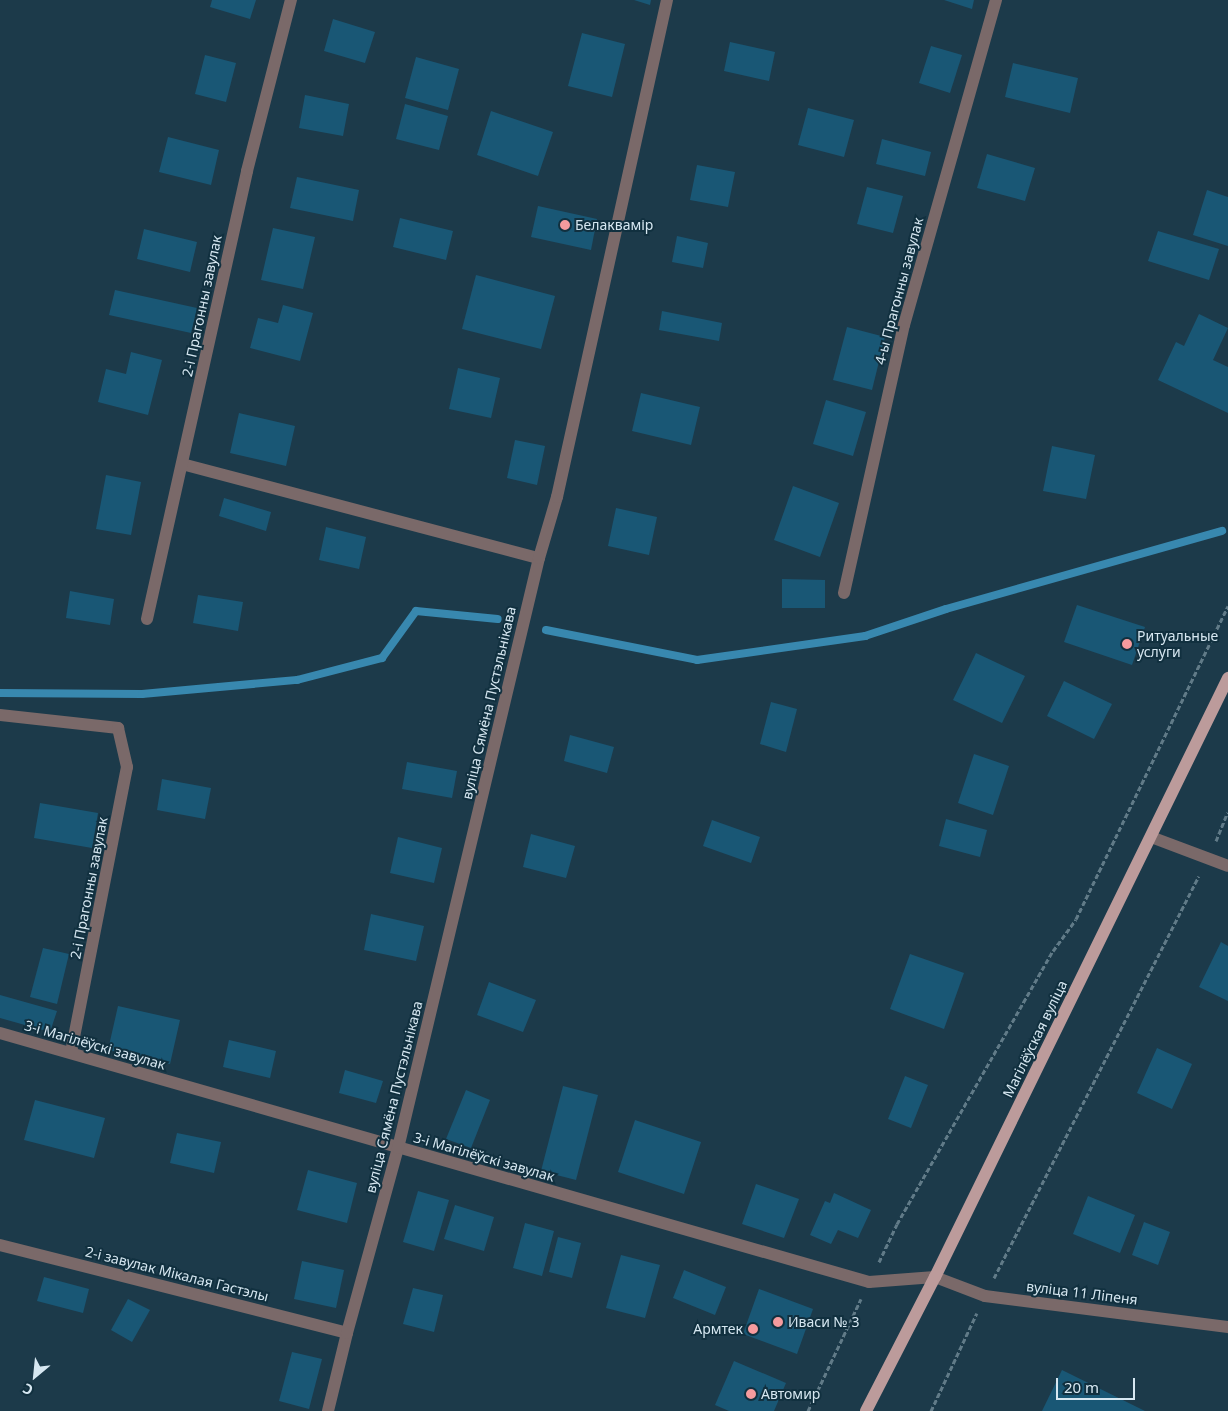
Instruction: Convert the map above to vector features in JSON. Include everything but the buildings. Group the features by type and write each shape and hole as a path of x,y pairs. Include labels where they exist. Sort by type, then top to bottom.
{"main road":[{"name":"Магілёўская вуліца","path":"866,1411 935,1277 1228,678"}],"street":[{"name":"2-і Прагонны завулак","path":"147,619 247,171 291,0"},
{"name":"вуліца Сямёна Пустэльнікава","path":"328,1411 347,1333 398,1148 539,558 557,497 667,0"},
{"name":"4-ы Прагонны завулак","path":"844,593 904,325 996,0"},
{"path":"182,464 539,558"},
{"name":"2-і Прагонны завулак","path":"0,715 118,728 127,767 71,1053"},
{"path":"1151,837 1228,866"},
{"name":"3-і Магілёўскі завулак","path":"0,1033 869,1282 935,1277"},
{"name":"2-і завулак Мікалая Гастэлы","path":"0,1245 347,1333"},
{"name":"вуліца 11 Ліпеня","path":"935,1277 985,1296 1228,1328"}],"path":[{"path":"808,1411 897,1224 1038,976 1076,919 1228,606"},
{"path":"931,1411 985,1296 1208,860 1228,812"}],"waterway":[{"path":"546,630 697,660 865,636 946,609 1222,531"},
{"path":"0,693 142,694 297,680 382,658 416,611 498,619"}],"place":[{"name":"Белаквамір","path":"565,225"},
{"name":"Ритуальные услуги","path":"1127,644"},
{"name":"Иваси № 3","path":"778,1322"},
{"name":"Армтек","path":"753,1329"},
{"name":"Автомир","path":"751,1394"}]}
